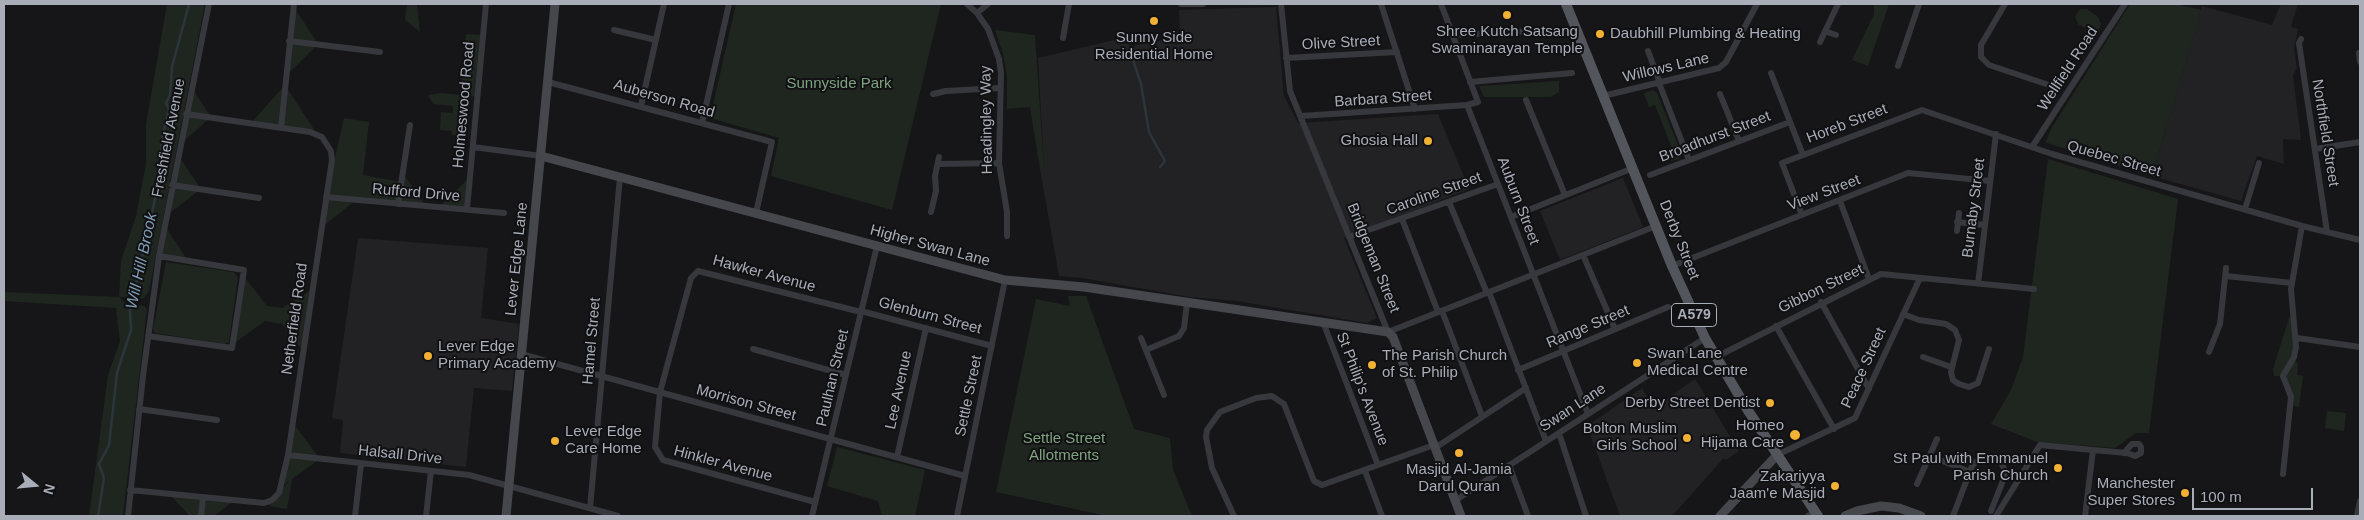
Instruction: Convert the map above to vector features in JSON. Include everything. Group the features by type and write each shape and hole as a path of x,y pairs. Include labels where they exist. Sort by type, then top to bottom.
{"main road":[{"name":"A579","path":"1566,4 1603,96"},
{"name":"Derby Street","path":"1603,96 1672,266 1705,338 1813,515"}],"street":[{"name":"Freshfield Avenue","path":"128,516 138,409 159,256 209,4"},
{"path":"281,128 294,4"},
{"name":"Holmeswood Road","path":"467,210 486,4"},
{"name":"Lever Edge Lane","path":"506,516 555,4"},
{"path":"641,106 664,4"},
{"path":"702,123 729,4"},
{"name":"Headingley Way","path":"967,4 977,13 988,29 996,51 1000,73 999,163 1008,214 1007,236"},
{"path":"977,13 988,4"},
{"path":"1063,38 1068,24 1069,4"},
{"path":"1181,4 1203,4"},
{"name":"Bridgeman Street","path":"1281,4 1290,91 1388,332 1393,337 1461,516"},
{"path":"1381,4 1415,109"},
{"path":"1441,4 1478,102 1466,105"},
{"name":"Willows Lane","path":"1603,96 1723,66 1757,4"},
{"path":"1820,42 1838,4"},
{"path":"1898,66 1919,4"},
{"path":"2005,4 1981,45 1981,58 1989,65 2049,85"},
{"name":"Wellfield Road","path":"2032,147 2125,4"},
{"path":"614,30 656,40"},
{"path":"1452,35 1557,30"},
{"path":"1826,31 1836,35"},
{"name":"Northfield Street","path":"2301,39 2299,43 2327,232"},
{"path":"289,41 380,52"},
{"path":"1648,51 1689,160"},
{"name":"Olive Street","path":"1286,58 1397,52"},
{"path":"2359,53 2360,62"},
{"path":"1470,82 1572,73"},
{"path":"1771,73 1803,155"},
{"name":"Auberson Road","path":"548,82 772,142 756,213"},
{"path":"933,94 944,88 1000,88"},
{"path":"1720,94 1739,141"},
{"path":"1526,100 1565,195"},
{"name":"Barbara Street","path":"1301,116 1466,105"},
{"name":"Auburn Street","path":"1466,105 1588,414"},
{"name":"Quebec Street","path":"1922,110 2032,147 2302,226 2360,240"},
{"name":"Horeb Street","path":"1802,215 1782,163 1922,110"},
{"name":"Netherfield Road","path":"130,490 264,503 272,500 279,493 283,485 288,455 332,160 328,143 322,136 310,132 186,114"},
{"name":"Broadhurst Street","path":"1650,175 1790,122"},
{"path":"398,204 410,125"},
{"name":"Burnaby Street","path":"1978,284 1996,134"},
{"path":"2315,150 2360,142"},
{"name":"Higher Swan Lane","path":"472,147 541,156 1005,280 1084,287 1388,332"},
{"path":"931,212 931,199 936,191 934,176 939,161 999,163"},
{"path":"2245,209 2260,163"},
{"path":"1511,217 1633,168"},
{"name":"View Street","path":"1672,266 1908,173 1990,181"},
{"name":"Hamel Street","path":"590,508 620,177"},
{"name":"Caroline Street","path":"1350,237 1498,184"},
{"path":"172,185 259,198"},
{"name":"Rufford Drive","path":"326,197 504,213"},
{"path":"1840,201 1869,279"},
{"path":"1449,202 1488,292 1546,441"},
{"path":"1956,231 1958,213"},
{"path":"1000,215 1008,214"},
{"path":"1402,219 1482,416"},
{"path":"1957,222 1985,225"},
{"path":"1388,332 1656,226"},
{"path":"2283,474 2291,397 2283,376 2294,356 2297,338 2292,283 2302,226"},
{"name":"Paulhan Street","path":"812,516 877,246"},
{"path":"1582,254 1615,329"},
{"path":"148,336 232,348 244,270 159,256"},
{"name":"Hawker Avenue","path":"660,392 691,278 698,271 861,312"},
{"path":"2209,352 2220,324 2226,272 2292,283"},
{"name":"Gibbon Street","path":"1716,357 1821,302 1869,279 1886,274 2034,289"},
{"name":"Peace Street","path":"1777,455 1855,418 1920,278"},
{"name":"Settle Street","path":"957,516 1005,280"},
{"path":"1821,302 1869,389"},
{"path":"1146,350 1178,336 1184,328 1187,303"},
{"name":"Range Street","path":"1518,370 1668,307"},
{"name":"Glenburn Street","path":"861,312 992,346"},
{"path":"1903,314 1919,320 1946,324 1955,330 1959,340 1951,367 1953,380 1965,386 1973,386 1980,379 1989,349"},
{"name":"St Philip's Avenue","path":"1323,322 1378,466"},
{"path":"1776,326 1834,429"},
{"name":"Lee Avenue","path":"897,457 926,328"},
{"path":"1141,338 1164,395"},
{"name":"Swan Lane","path":"1456,500 1705,338"},
{"path":"2297,338 2360,347"},
{"path":"753,349 846,375"},
{"name":"Morrison Street","path":"521,354 965,476"},
{"path":"1923,357 1951,367"},
{"path":"1159,383 1167,380"},
{"path":"1234,516 1212,468 1206,437 1207,430 1220,412 1256,398 1272,396 1284,404 1311,474 1318,483 1327,485 1435,446 1526,388"},
{"name":"Hinkler Avenue","path":"660,392 655,447 663,460 816,502"},
{"path":"138,409 217,420"},
{"path":"1559,433 1586,516"},
{"path":"1918,484 1938,439"},
{"path":"1996,516 2040,445 2124,453"},
{"path":"2085,516 2093,450"},
{"name":"Halsall Drive","path":"288,455 468,475 618,516"},
{"path":"1720,516 1777,455"},
{"path":"1953,516 1970,472 1982,455 2003,465 2006,478 1991,510"},
{"path":"1930,456 1970,472"},
{"path":"355,516 361,464"},
{"path":"1509,464 1528,516"},
{"path":"426,516 431,471"},
{"path":"1365,471 1382,516"},
{"path":"201,516 203,498"},
{"path":"2358,516 2360,501"},
{"path":"1845,516 1867,508 1881,506 1898,508 1921,516"}],"shaded area":[{"path":"2281,4 2298,4 2291,27 2298,29 2294,48 2297,68 2293,75 2301,140 2283,139 2284,164 2257,156 2241,201 2152,176 2202,6 2272,25"},
{"path":"1276,7 1284,96 1298,123 1438,114 1469,189 1344,238 1377,318 1367,323 1237,301 1190,297 1082,278 1059,276 1040,169 1044,168 1038,58 1114,40 1133,46 1172,38 1171,33 1180,32 1179,10"},
{"path":"1623,178 1643,227 1560,260 1540,211"},
{"name":"Lever Edge Primary Academy","path":"358,238 488,248 481,318 519,324 512,391 474,388 466,467 340,453 343,420 332,418"},
{"path":"1695,379 1739,451 1726,460 1724,458 1672,516 1620,516 1587,426 1642,388 1653,408"}],"green space":[{"path":"167,4 205,4 149,291 143,299 119,297 121,261 136,216 146,164 146,124"},
{"path":"407,4 417,4 420,32 405,20"},
{"name":"Sunnyside Park","path":"736,4 941,4 892,210 771,176 779,138 710,118"},
{"path":"1874,4 1889,4 1868,66 1852,60 1874,14"},
{"path":"2130,4 2176,4 2201,10 2152,176 2047,143 2046,141 2051,129"},
{"path":"294,7 318,44 286,76"},
{"path":"2080,9 2087,9 2098,17 2101,24 2099,29 2091,31 2078,24 2075,16"},
{"path":"995,30 1035,35 1044,168 1040,169 1030,107 1007,109 1007,76 1003,54"},
{"path":"466,34 483,35 477,97 470,96 467,136 452,135 452,131 440,130 441,112 453,113 453,106 433,104 428,95 442,93 460,95"},
{"path":"1559,81 1559,92 1551,97 1484,97 1479,86"},
{"path":"285,85 317,134 251,123"},
{"path":"192,88 211,117 180,145"},
{"path":"1653,90 1657,93 1682,155 1679,159 1671,161 1668,153 1673,151 1655,105 1649,107 1644,93"},
{"path":"344,118 369,122 363,175 401,182 403,173 426,206 356,200 321,228"},
{"path":"178,155 201,189 166,216"},
{"path":"2048,159 2178,199 2149,433 2136,433 2115,448 2037,442 1991,424 2011,390 2023,357"},
{"path":"470,177 467,209 439,207"},
{"path":"165,226 188,261 159,256"},
{"path":"166,262 233,272 238,277 229,342 225,344 155,333 153,330"},
{"path":"243,275 267,306 282,308 313,289 303,351 282,324 265,321 233,344"},
{"path":"4,292 119,297 125,303 144,306 147,309 123,516 89,516 108,375 120,341 116,308 4,301"},
{"name":"Settle Street Allotments","path":"1068,296 1086,296 1134,429 1170,438 1173,470 1192,516 1107,516 996,492 1036,299 1070,306"},
{"path":"2293,305 2294,357 2298,365 2297,375 2303,376 2299,407 2290,405 2283,376 2274,376 2273,369"},
{"path":"2327,411 2346,413 2344,431 2325,428"},
{"path":"293,423 320,459 292,479 287,509 273,507 264,503 275,497 289,481 283,485"},
{"path":"837,447 925,470 915,516 882,516 878,501 827,486"},
{"path":"169,494 235,500 214,516 190,516"}],"waterway":[{"name":"Will Hill Brook","path":"98,516 104,478 99,464 109,445 117,373 131,330 130,311 157,190 163,134 169,110 166,103 170,95 172,67 189,4"},
{"path":"1130,51 1141,84 1149,132 1165,161 1160,167"}],"place":[{"name":"Shree Kutch Satsang Swaminarayan Temple","path":"1507,15"},
{"name":"Sunny Side Residential Home","path":"1154,21"},
{"name":"Daubhill Plumbing & Heating","path":"1600,34"},
{"name":"Ghosia Hall","path":"1428,141"},
{"name":"Lever Edge Primary Academy","path":"428,356"},
{"name":"Swan Lane Medical Centre","path":"1637,363"},
{"name":"The Parish Church of St. Philip","path":"1372,365"},
{"name":"Derby Street Dentist","path":"1770,403"},
{"name":"Homeo Hijama Care","path":"1795,435"},
{"name":"Bolton Muslim Girls School","path":"1687,438"},
{"name":"Lever Edge Care Home","path":"555,441"},
{"name":"Masjid Al-Jamia Darul Quran","path":"1459,453"},
{"name":"St Paul with Emmanuel Parish Church","path":"2058,468"},
{"name":"Zakariyya Jaam'e Masjid","path":"1835,486"},
{"name":"Manchester Super Stores","path":"2185,493"}]}
